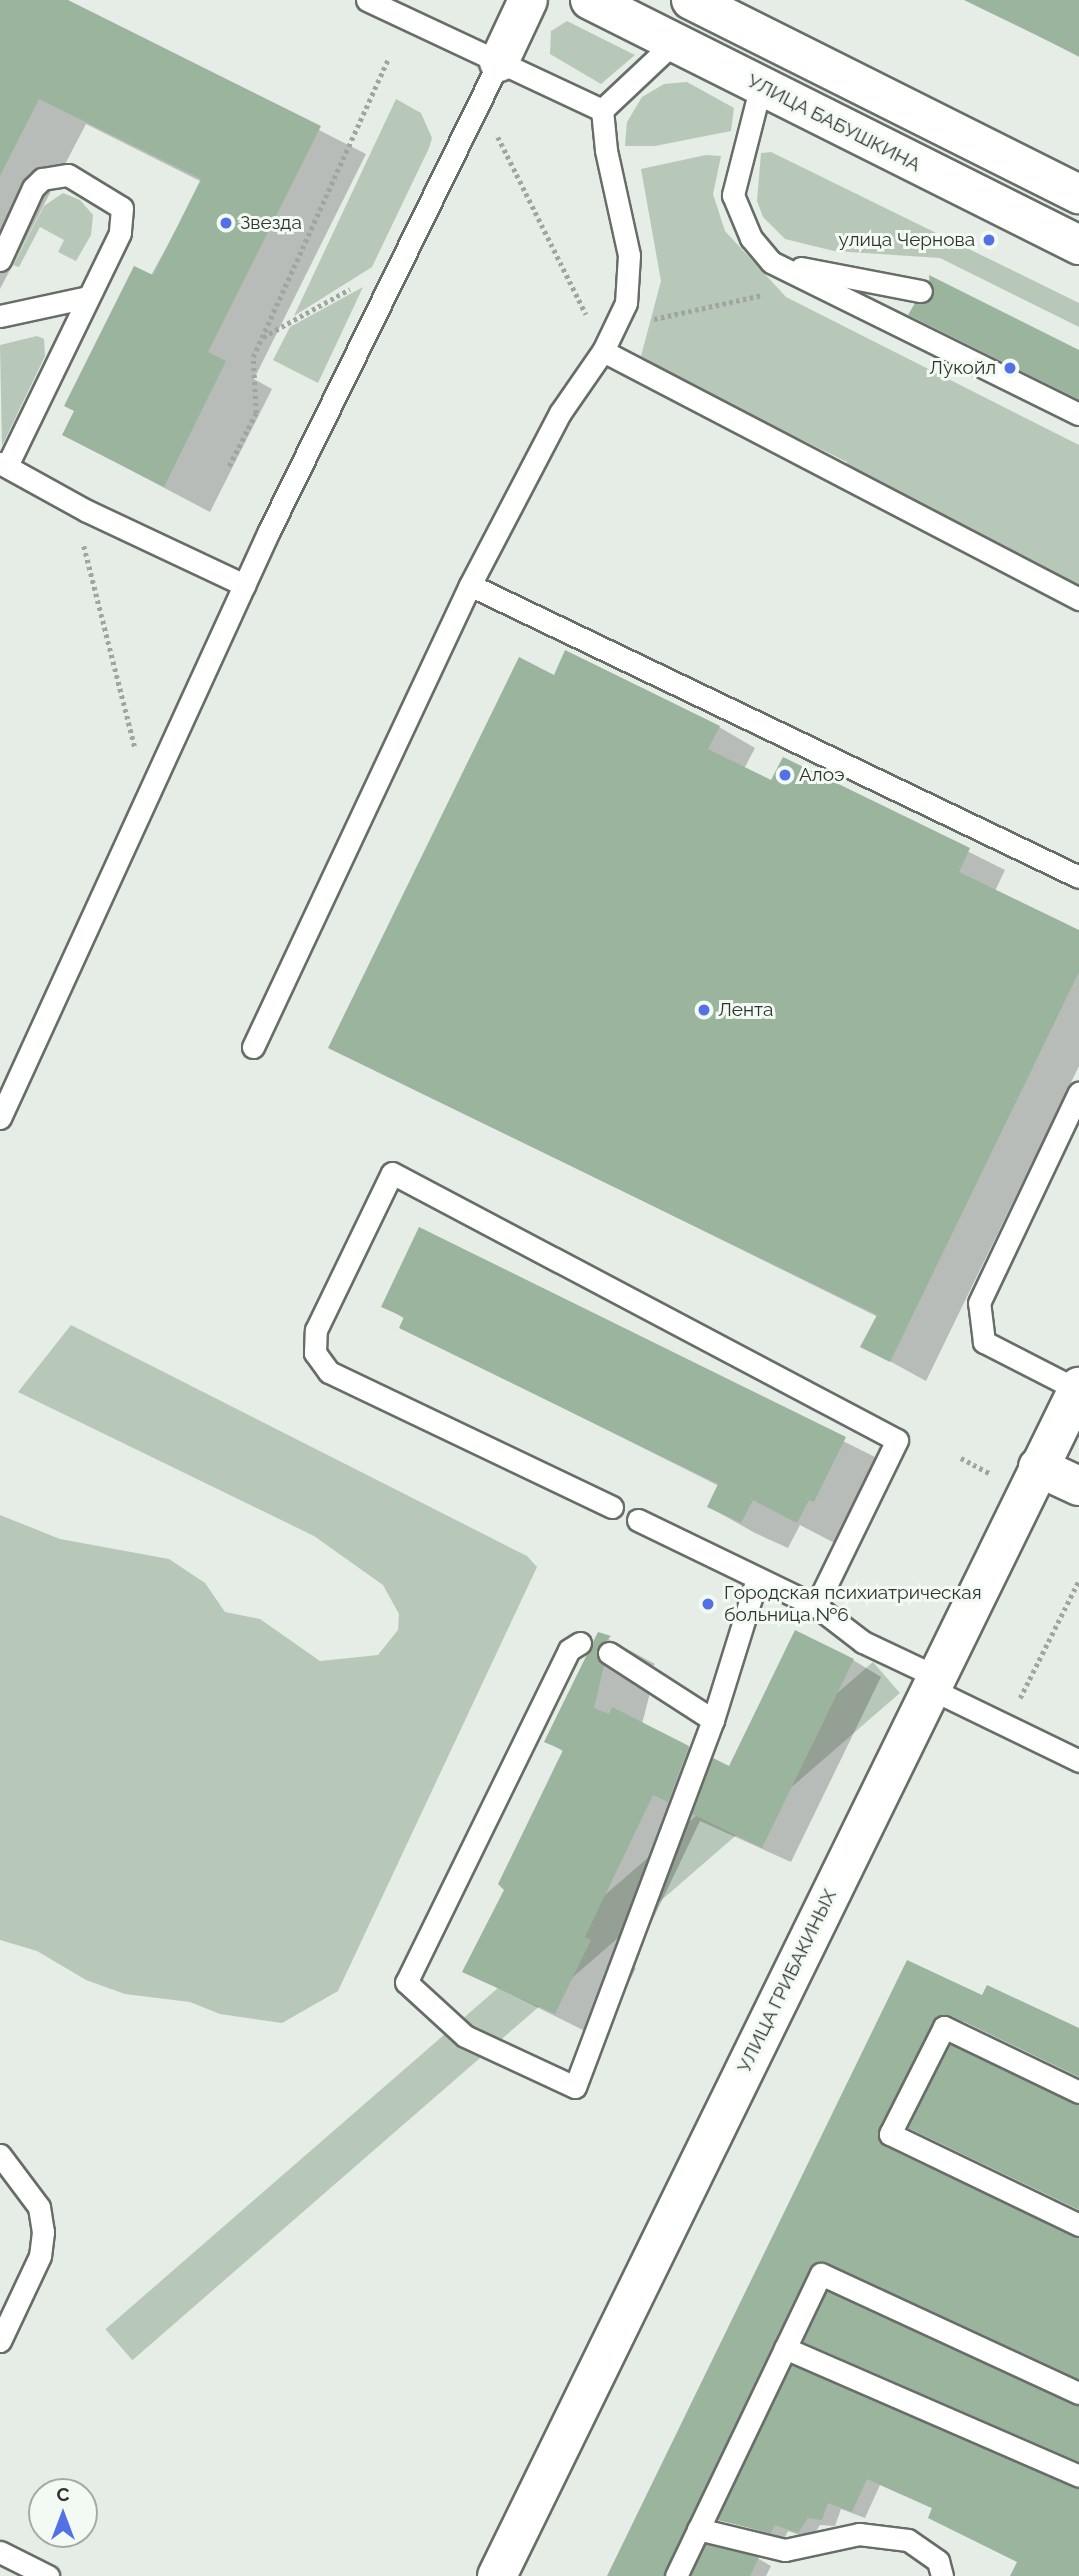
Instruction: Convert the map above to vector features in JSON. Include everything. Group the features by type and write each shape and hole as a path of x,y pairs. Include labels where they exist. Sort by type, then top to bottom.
{"street":[{"path":"499,62 528,0"},
{"name":"УЛИЦА БАБУШКИНА","path":"590,0 1079,245"},
{"path":"691,0 1079,194"},
{"name":"УЛИЦА ГРИБАКИНЫХ","path":"497,2576 1078,1389"},
{"path":"1038,1467 1079,1486"}],"lane":[{"path":"367,0 602,110"},
{"path":"602,110 673,43"},
{"path":"0,1118 244,585 406,260 499,62"},
{"path":"761,85 733,195 751,238 771,262 1079,414"},
{"path":"253,1047 470,585 560,413 603,351 626,303 630,280 629,255 606,150 602,110"},
{"path":"0,260 33,188 54,175 68,175 113,199 124,220 3,465 87,511 244,585"},
{"path":"771,262 921,291"},
{"path":"0,316 88,297"},
{"path":"603,351 1079,599"},
{"path":"470,585 1079,877"},
{"path":"1078,1389 984,1342 979,1303 1079,1092"},
{"path":"612,1507 329,1373 315,1353 316,1330 392,1173 897,1440 816,1605"},
{"path":"638,1520 816,1605 863,1642 1007,1726 1079,1761"},
{"path":"580,1643 569,1650 406,1982 465,2036 575,2087 713,1720 757,1579"},
{"path":"609,1653 713,1720"},
{"path":"1079,2092 944,2027 890,2134 1079,2225"},
{"path":"0,2155 39,2207 43,2232 40,2256 0,2340"},
{"path":"676,2576 821,2274 1079,2393"},
{"path":"785,2348 1079,2476"},
{"path":"698,2529 785,2550 859,2534 908,2540 938,2561 942,2576"},
{"path":"0,2552 48,2576"}],"path":[{"path":"229,466 256,413 253,357 388,59"},
{"path":"480,102 561,256 603,351"},
{"path":"262,337 406,260"},
{"path":"646,321 779,291 805,278"},
{"path":"87,511 84,545 135,749"},
{"path":"961,1458 1000,1478"},
{"path":"1007,1726 1079,1580"}],"green space":[{"path":"567,21 635,55 601,84 550,54 551,31"},
{"path":"687,82 734,108 731,131 655,146 625,146 627,122 642,97 664,84"},
{"path":"396,99 421,113 432,138 429,148 372,267 294,316"},
{"path":"771,152 1079,303 1079,327 940,258 834,251 785,239 763,217 757,201 761,153"},
{"path":"706,155 721,156 713,194 725,231 786,297 1079,445 1079,585 846,466 847,462 689,385 641,356 661,281 641,169"},
{"path":"63,193 80,200 93,215 91,235 76,261 58,252 64,240 40,227 19,267 13,265 44,206"},
{"path":"363,287 318,383 273,360 290,327"},
{"path":"37,336 44,339 45,356 2,446 0,345"},
{"path":"71,1325 527,1556 537,1567 338,1991 282,2023 220,2014 190,2002 125,1994 86,1980 37,1951 0,1940 0,1515 60,1539 169,1559 205,1583 225,1612 260,1619 320,1661 378,1655 398,1630 399,1614 383,1585 314,1536 18,1392"},
{"path":"873,1662 900,1693 132,2360 105,2329"}],"building":[{"name":"Звезда","path":"0,0 68,0 321,126 208,352 226,361 164,487 62,435 74,411 64,406 134,266 153,275 201,179 39,99 0,176"},
{"path":"964,0 1079,0 1079,56"},
{"path":"929,275 1079,350 1079,399 908,315 915,303 931,299"},
{"name":"Лента","path":"565,650 720,726 708,749 771,780 783,757 970,848 959,872 1079,930 1079,972 890,1362 860,1347 877,1315 328,1048 519,657 554,675"},
{"path":"419,1227 846,1437 814,1502 809,1500 797,1523 753,1500 741,1523 707,1507 718,1484 399,1328 404,1317 381,1307"},
{"path":"795,1630 854,1659 762,1848 692,1814 713,1758 729,1766"},
{"path":"598,1632 611,1636 596,1652 604,1665 594,1708 609,1714 612,1707 689,1746 668,1802 653,1795 585,1937 591,1940 555,2014 462,1972 504,1890 498,1884 563,1750 544,1742"},
{"path":"907,1960 982,1995 987,1985 1079,2028 1079,2077 950,2015 937,2016 877,2134 884,2146 1079,2238 1079,2379 826,2262 814,2263 663,2576 607,2576"},
{"path":"950,2044 1079,2105 1079,2210 908,2128"},
{"path":"827,2291 1079,2406 1079,2462 803,2342"},
{"path":"792,2365 1079,2489 1079,2576 1010,2576 1017,2562 928,2518 932,2508 867,2479 852,2512 828,2503 822,2520 808,2518 798,2533 775,2525 771,2533 717,2520"},
{"path":"706,2544 759,2557 750,2576 691,2576"}],"place":[{"name":"Звезда","path":"226,223"},
{"name":"улица Чернова","path":"989,240"},
{"name":"Лукойл","path":"1010,368"},
{"name":"Алоэ","path":"785,775"},
{"name":"Лента","path":"704,1010"},
{"name":"Городская психиатрическая больница №6","path":"708,1604"}]}
